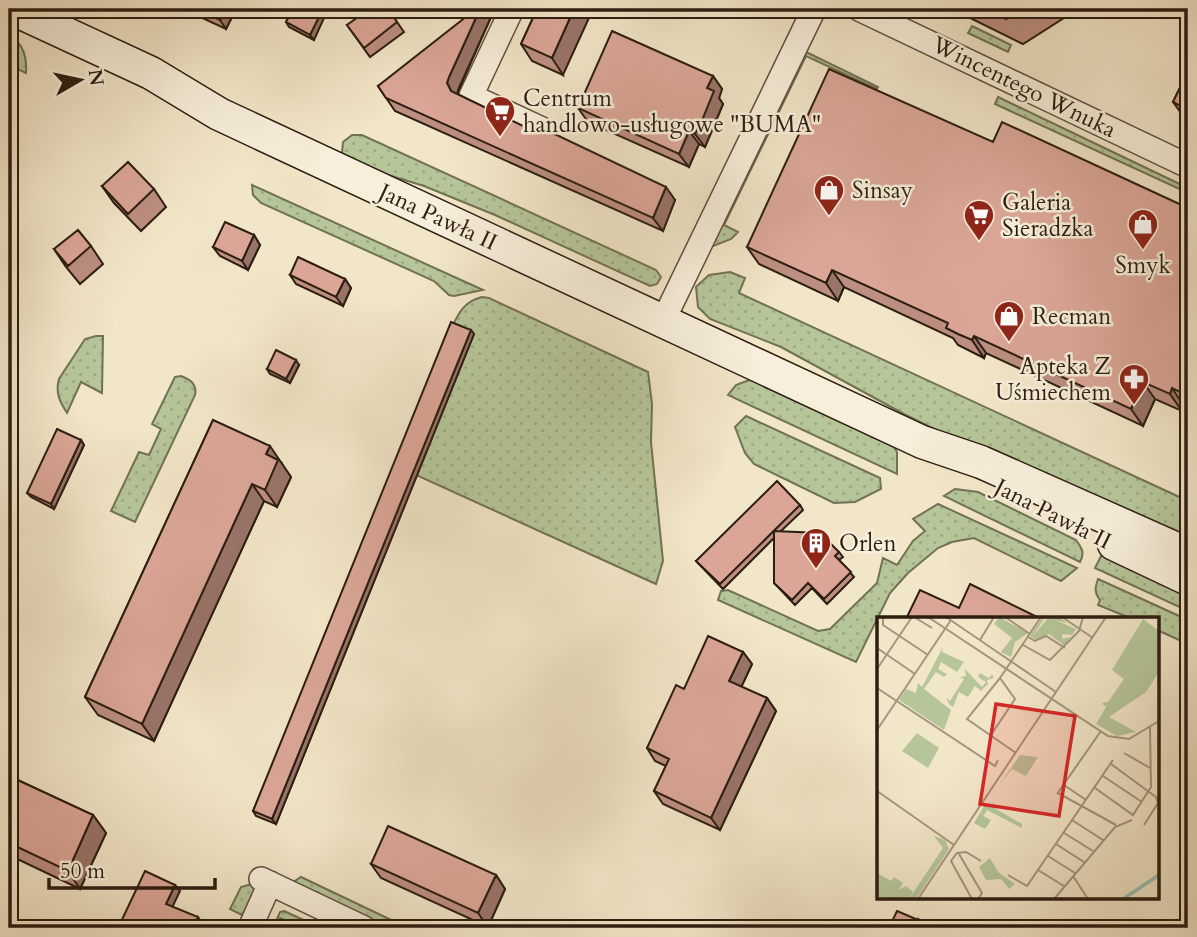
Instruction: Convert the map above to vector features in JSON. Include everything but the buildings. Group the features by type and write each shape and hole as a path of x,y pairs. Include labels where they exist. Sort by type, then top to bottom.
{"main road":[{"name":"Jana Pawła II","path":"13,9 151,73 214,111"},
{"name":"Jana Pawła II","path":"9,29 148,89 214,111 669,308 922,442 966,470 1188,579"},
{"name":"Jana Pawła II","path":"922,442 981,462 1188,554"}],"street":[{"path":"512,9 471,96 542,129"},
{"path":"669,308 814,9"},
{"name":"Wincentego Wnuka","path":"859,9 1188,166"},
{"path":"250,928 266,881 364,928"}],"green space":[{"path":"823,9 827,9 806,52 878,87 877,89 806,56 724,225 738,232 731,239 711,247"},
{"path":"972,26 1011,45 1008,52 968,33"},
{"path":"9,36 18,42 24,51 26,73 9,65"},
{"path":"998,97 1188,188 1188,193 995,104"},
{"path":"352,135 362,135 656,270 661,277 657,284 650,286 495,215 424,186 346,162 342,153 343,142"},
{"path":"252,185 483,290 449,295 434,281 261,203 253,195"},
{"path":"730,272 745,278 739,293 1188,501 1188,541 1019,471 904,414 781,347 710,319 698,307 696,287 709,275"},
{"path":"482,297 648,372 652,404 651,442 663,561 656,584 416,475 452,327 463,308"},
{"path":"103,336 102,393 81,382 67,413 59,397 59,379 85,339"},
{"path":"181,376 193,383 195,395 135,522 111,511 139,452 149,455 161,429 152,424 175,377"},
{"path":"749,380 757,381 892,444 897,452 897,474 728,395 736,385"},
{"path":"746,416 880,478 881,489 855,502 834,503 754,464 745,453 735,427"},
{"path":"955,489 978,492 1076,540 1082,551 1080,562 944,496"},
{"path":"938,504 1077,568 1061,581 974,538 952,542 938,548 908,573 890,593 856,662 718,600 721,591 728,590 818,631 830,629 877,583 883,558 897,565 913,541 925,531 913,519"},
{"path":"1107,553 1188,591 1188,611 1095,568 1101,556"},
{"path":"1098,579 1188,620 1188,644 1158,630 1158,617 1128,617 1098,605 1100,600 1096,590"},
{"path":"301,877 408,928 390,928 298,885 295,881"},
{"path":"252,884 256,890 246,917 230,909 241,887"},
{"path":"284,911 321,928 302,928 280,918 273,928 280,912"}],"place":[{"name":"Centrum handlowo-usługowe \"BUMA\"","path":"500,138"},
{"name":"Sinsay","path":"829,217"},
{"name":"Galeria Sieradzka","path":"979,242"},
{"name":"Smyk","path":"1143,251"},
{"name":"Recman","path":"1009,343"},
{"name":"Apteka Z Uśmiechem","path":"1134,406"},
{"name":"Orlen","path":"816,570"}]}
